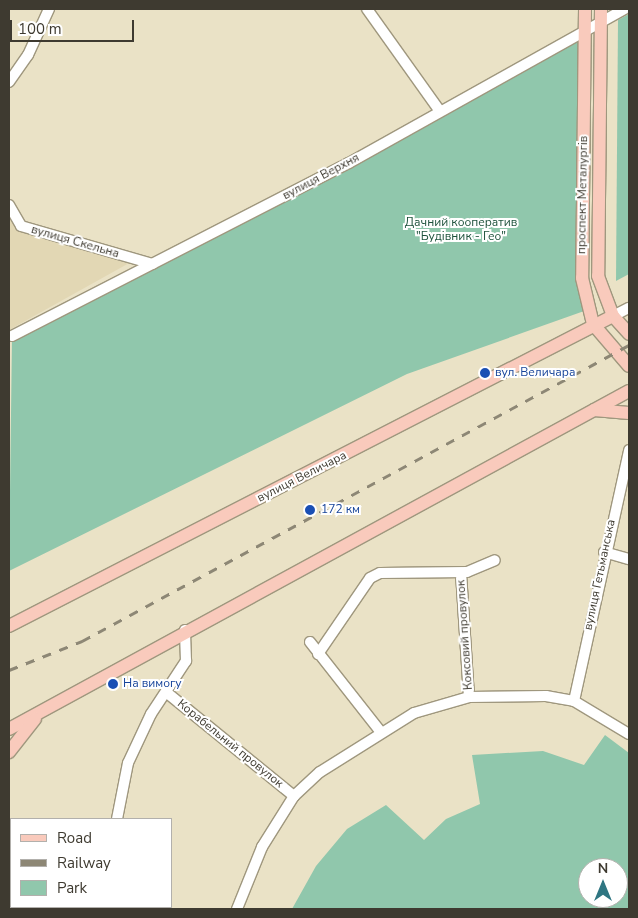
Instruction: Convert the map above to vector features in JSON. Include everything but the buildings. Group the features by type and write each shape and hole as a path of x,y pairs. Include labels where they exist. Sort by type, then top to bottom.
{"main road":[{"name":"проспект Металургів","path":"585,9 582,278 587,310 596,328 629,366"},
{"name":"проспект Металургів","path":"601,15 598,276 613,316 629,334"},
{"name":"вулиця Величара","path":"9,626 596,328 613,316"},
{"path":"9,729 55,700 629,391"},
{"path":"594,410 629,413"},
{"path":"9,742 55,700"},
{"path":"9,752 29,725"}],"street":[{"path":"9,82 28,56 49,9"},
{"path":"366,9 439,110"},
{"name":"вулиця Верхня","path":"12,336 349,163 439,110 585,31 601,15 625,9"},
{"name":"вулиця Скельна","path":"9,205 22,226 153,264"},
{"path":"613,316 629,308"},
{"name":"вулиця Гетьманська","path":"574,701 604,552 629,450"},
{"path":"604,552 629,559"},
{"path":"318,654 370,578 380,573 461,572 494,560"},
{"name":"Коксовий провулок","path":"461,572 469,697"},
{"path":"117,818 128,763 166,692 186,661 186,630"},
{"path":"310,642 380,731"},
{"name":"Корабельний провулок","path":"166,692 294,796"},
{"path":"237,909 262,847 294,796 380,731 431,706 469,697 522,695 574,701 629,734"}],"shaded area":[{"path":"9,218 16,227 131,262 9,330"}],"green space":[{"path":"629,14 629,274 616,281 618,20"},
{"name":"Дачний кооператив \"Будівник - Гео\"","path":"585,31 587,310 407,374 9,571 12,336"},
{"path":"605,735 629,753 629,909 292,909 316,866 347,829 386,805 424,840 446,819 480,804 472,755 543,751 584,765"}],"railway":[{"path":"9,670 82,641 629,345"}],"place":[{"name":"вул. Величара","path":"485,373"},
{"name":"172 км","path":"310,510"},
{"name":"На вимогу","path":"113,684"}]}
